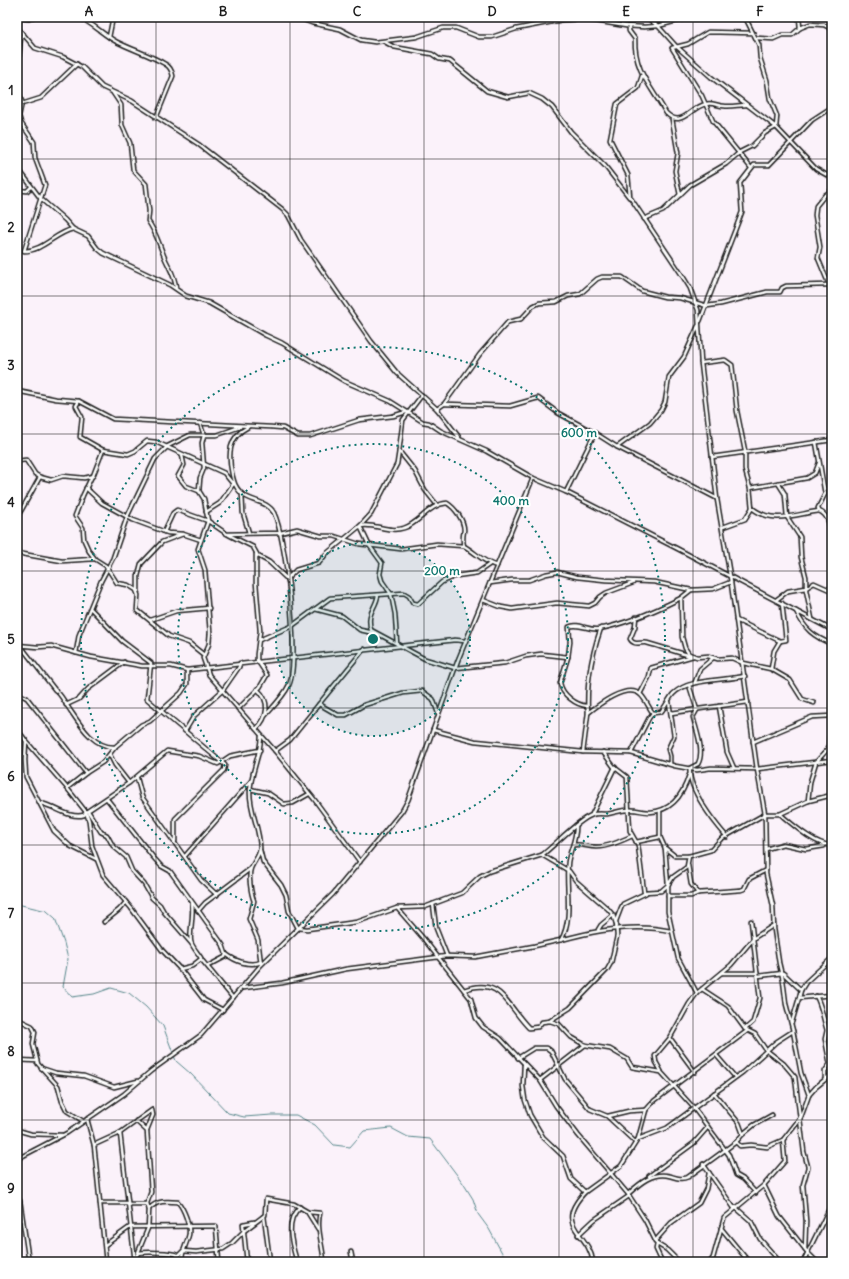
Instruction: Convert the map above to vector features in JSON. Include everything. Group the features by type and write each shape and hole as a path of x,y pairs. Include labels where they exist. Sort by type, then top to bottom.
{"street":[{"path":"17,18 29,19 33,17"},
{"path":"78,17 94,24 116,42 166,64 172,72 171,81 156,118"},
{"path":"109,36 113,17"},
{"path":"296,17 312,23 340,29 365,42 384,42 416,37 443,28 456,28 479,37 492,37 516,29 551,21 575,19 629,26 658,26 691,17"},
{"path":"646,17 658,26 676,46 746,105 776,127 790,144 816,169 832,178"},
{"path":"744,17 759,45 760,58 766,74 770,100 777,116 776,127"},
{"path":"799,17 800,28"},
{"path":"756,38 773,39 782,35 792,35 800,28 812,24 824,25 832,29"},
{"path":"629,26 629,31 635,39 634,47 637,64 642,76 666,113 672,119 678,153 675,171 680,195"},
{"path":"17,27 23,36 35,48 77,64 86,70 102,87 132,101 198,144 282,209 288,215 301,240 371,341 397,373 437,409 460,438"},
{"path":"751,168 742,159 740,152 713,121 706,104 672,48 688,44 708,32 752,33"},
{"path":"17,34 23,36"},
{"path":"17,78 23,36"},
{"path":"384,42 394,47 432,54 439,59 450,61 459,70 487,91 508,97 529,93 542,99 552,107 571,132 609,170 630,197 682,275 696,302 701,363 717,499 723,527 745,676 752,742 766,814 766,870 773,906 774,925 786,1004 794,1031 801,1073 809,1095"},
{"path":"22,104 41,98 77,64"},
{"path":"630,197 628,175 611,142 610,135 615,121 617,104 638,88 642,76"},
{"path":"17,88 22,104 19,111 21,123 34,142 35,158 45,185 24,251 36,249 62,233 73,230"},
{"path":"114,92 121,105 122,124 130,144 133,170 146,184 149,211 148,221 155,230 161,250 173,273 176,289"},
{"path":"672,119 681,119 706,104 722,106 746,105"},
{"path":"617,447 650,423 661,410 665,402 669,377 684,357 707,306 742,212 740,184 754,165 768,165 812,120 832,107"},
{"path":"644,219 663,211 698,180 726,164 740,152 752,146 765,133 776,127"},
{"path":"17,168 41,199 65,220 73,230 88,236 103,253 190,297 209,303 264,335 282,343 344,381 390,401 407,413 500,458 534,478 566,492 832,630"},
{"path":"17,190 27,190 31,187"},
{"path":"832,190 825,195 816,206 815,214 820,247 818,258 832,292"},
{"path":"437,409 444,404 480,354 508,322 521,319 533,306 539,302 556,302 568,296 580,294 602,277 622,277 642,291 696,302 707,306 721,304 767,292 780,292 782,288 786,286 828,285"},
{"path":"701,363 726,360 732,365 737,411 745,451 745,470 750,488 752,508 745,518 723,527"},
{"path":"17,390 56,399 79,401 113,419 283,428 298,436 310,436 360,420 407,413"},
{"path":"287,579 296,570 319,563 326,554 360,526 375,508 397,464 403,420 422,395"},
{"path":"444,404 510,406 538,398 558,413 617,447 717,499"},
{"path":"79,401 76,406 82,416 80,437 103,450 128,454 135,451 146,441 168,446 182,455 224,473 242,494 265,504 270,508 280,533 292,626 293,657 289,684 256,730"},
{"path":"200,423 204,436 202,443 204,464 200,478 200,491 204,499 208,521 198,549 206,570 209,608 209,644 204,655 205,667 209,675 275,751 360,862"},
{"path":"76,653 79,635 107,568 113,558 127,517 150,466 168,446 190,435 204,436 226,433 240,426"},
{"path":"234,484 229,463 231,447 239,434 249,427"},
{"path":"566,492 595,433"},
{"path":"712,456 832,440"},
{"path":"816,442 825,494 820,502 819,511"},
{"path":"103,450 75,516 84,530 86,546 95,559 103,563 117,583 128,585 138,592"},
{"path":"399,451 415,471 425,490 437,505"},
{"path":"182,455 184,465 178,476 186,486 200,491"},
{"path":"17,461 26,460 35,474 50,480 63,476 84,478 93,476"},
{"path":"750,488 807,478 815,473 819,463"},
{"path":"17,518 40,477"},
{"path":"17,1159 62,1136 124,1094 140,1080 201,1035 234,998 261,963 333,894 389,828 408,800 455,668 489,583 534,478"},
{"path":"778,483 785,494 787,517 800,537 801,558 806,577 806,588 812,619"},
{"path":"206,512 220,502 234,484"},
{"path":"86,488 96,500 127,517 164,532 183,534 202,540"},
{"path":"242,494 243,513 249,533"},
{"path":"360,526 375,525 393,530 405,528 437,505 447,503 458,514 464,527 462,541 464,546"},
{"path":"752,508 766,517 787,517 819,511 825,513 832,540"},
{"path":"164,532 175,510 190,514 208,521 226,534 248,543 253,547 256,553 287,579"},
{"path":"360,526 368,545 382,563 380,574 382,581 391,594 396,614 398,645"},
{"path":"226,534 280,533 297,530 321,536 334,536 359,544 401,549 437,544 464,546 477,553 490,564 497,566"},
{"path":"183,534 162,542 141,564 138,576 136,608 169,636 189,643 204,655"},
{"path":"17,553 62,561 95,559"},
{"path":"238,709 257,689 267,675 257,660 259,640 256,553"},
{"path":"259,640 292,626 315,608 332,598 404,593 409,596 413,603 418,604 442,582 456,576 477,573 490,564"},
{"path":"489,583 512,580 529,580 557,572 576,577 635,582 654,582 703,591 731,582"},
{"path":"482,600 501,607 512,609 558,603 589,606 595,603 606,593 635,582"},
{"path":"776,600 788,591 806,588 814,584 832,591"},
{"path":"587,706 575,702 561,687 570,642 569,626 574,625 592,630 601,628 636,617 681,598 691,590"},
{"path":"375,633 371,630 369,617 378,595"},
{"path":"681,598 682,637 685,648 693,656"},
{"path":"736,620 780,640 786,640 782,604"},
{"path":"149,620 176,611 209,608"},
{"path":"315,608 346,618 360,630 375,633 424,659 455,668 505,663 526,656 541,654 568,656"},
{"path":"91,609 122,641 151,662 147,699 225,765 224,770 175,819 175,841"},
{"path":"796,611 805,628 813,635 832,644"},
{"path":"636,617 635,627 630,639 634,643 648,644 693,656 732,658 743,663 771,669 790,680 802,699 814,703"},
{"path":"583,752 592,665 601,628"},
{"path":"18,645 38,647 51,646 76,653 151,667 171,666 187,670 257,660 398,645 455,640 466,641"},
{"path":"771,669 772,655 780,640"},
{"path":"18,645 55,690 61,695 66,705 96,742 109,747 116,746"},
{"path":"275,751 290,740 365,649"},
{"path":"640,694 649,677 651,668 693,656"},
{"path":"694,682 701,667 713,658"},
{"path":"66,705 79,699 85,691 124,662"},
{"path":"185,731 199,710 223,690 239,667 240,663"},
{"path":"67,788 103,762 116,746 161,711 184,689 187,670"},
{"path":"653,713 661,712 673,695 689,684 694,682 711,682 745,676"},
{"path":"592,814 608,814 628,810 649,812 660,811 672,804 681,795 686,786 690,768 699,761 697,732 693,717 697,710 689,684"},
{"path":"257,689 264,697 265,716"},
{"path":"319,704 338,715 346,715 364,706 403,693 422,690 433,699 438,713"},
{"path":"588,713 608,698 620,693 636,692 640,694 653,713"},
{"path":"17,693 27,698 86,773"},
{"path":"669,702 674,736 668,748 670,764"},
{"path":"671,712 697,710 748,702"},
{"path":"719,706 727,752 734,768"},
{"path":"631,753 653,713"},
{"path":"752,742 812,717 832,717 828,749 816,762 810,782 808,801"},
{"path":"17,728 26,741 87,812 101,832 107,835 113,846 126,857 132,871 144,884 152,898 160,905 164,912 191,943 201,959 234,998"},
{"path":"433,730 475,741 583,752 631,753 690,768 757,769 832,760"},
{"path":"260,735 260,750 251,781 251,806 255,817 263,862 281,885 286,895 289,911 298,928"},
{"path":"26,741 26,777 54,831 63,840 96,860"},
{"path":"40,803 54,806 74,817 84,816 87,812 136,778 167,751 199,756 218,764 230,756 260,750"},
{"path":"603,752 615,767 627,777 630,832 636,842 643,891 646,893"},
{"path":"110,755 115,766 129,783"},
{"path":"298,928 306,929 362,921 397,908 425,907 462,893 480,876 490,871 542,855 556,845 576,825 592,814 615,767"},
{"path":"689,776 708,814 727,837"},
{"path":"136,778 142,797 175,841 201,880 217,894"},
{"path":"185,856 251,781"},
{"path":"250,789 268,793 284,804 293,803 309,794"},
{"path":"665,848 675,856 689,856 711,850 727,837 766,814 780,814 808,801 832,795"},
{"path":"107,799 153,857 161,866 170,872 223,945 226,954 233,960 253,964 261,963"},
{"path":"660,811 660,837 665,848 668,885 668,912 671,931 678,958 697,993"},
{"path":"87,812 92,846 102,875 126,902 162,950 180,969 204,1000 223,1010"},
{"path":"780,814 793,825 825,845"},
{"path":"561,940 567,916 568,861 574,845 576,825"},
{"path":"574,845 584,844 596,847 614,843 632,836"},
{"path":"636,842 660,837"},
{"path":"766,849 783,844 806,848 832,845"},
{"path":"260,850 251,869 252,895 254,900 249,919 258,940 261,963"},
{"path":"542,855 569,871 576,881 613,915 617,928"},
{"path":"689,856 688,865 691,884 698,893"},
{"path":"550,1021 570,1008 607,970 611,963 617,928 616,921 623,904 646,893 661,890 668,885 673,877 688,865"},
{"path":"198,911 205,903 251,869"},
{"path":"668,896 691,896 698,893 741,890 744,889 749,879 766,870"},
{"path":"104,922 119,910 126,902"},
{"path":"191,943 194,916 192,902"},
{"path":"433,904 438,934 447,956"},
{"path":"397,908 471,999 476,1018 483,1027 496,1034 540,1080 556,1106 628,1195 645,1220 656,1243 656,1249 662,1262"},
{"path":"598,930 601,925 613,915"},
{"path":"638,1139 646,1110 654,1101 695,1072 746,1030 753,1022 759,1003 758,974 751,921"},
{"path":"756,1193 743,1179 736,1175 729,1155 694,1107 662,1072 656,1062 655,1056 670,1038 689,1004 697,993 722,973 754,938 774,925"},
{"path":"242,988 282,983 346,969 447,956 475,956 561,940 598,930 652,927 671,931"},
{"path":"208,966 222,960 226,954"},
{"path":"791,1022 801,990 806,982 832,958"},
{"path":"180,969 192,966 201,959"},
{"path":"722,973 781,973 801,990"},
{"path":"464,990 478,985 494,988 530,1028 538,1027 542,1022 550,1021 559,1024 571,1037 585,1045 610,1049 627,1059 630,1066 637,1069 662,1072"},
{"path":"702,989 728,1006 746,1030 755,1034 766,1050 784,1064 795,1077 804,1152 808,1167 803,1185 806,1221 805,1249"},
{"path":"799,998 832,995"},
{"path":"816,996 820,1004 822,1018 827,1030 825,1039 830,1064 825,1071 825,1080"},
{"path":"17,1019 30,1024 35,1030 33,1044 37,1061 41,1068 58,1086 62,1101 67,1111 84,1121"},
{"path":"827,1030 832,1029"},
{"path":"594,1262 592,1252 578,1235 571,1221 574,1207 585,1192 611,1175 621,1166 638,1139 666,1128 735,1078 766,1050 794,1031"},
{"path":"670,1038 695,1072"},
{"path":"540,1080 585,1045"},
{"path":"518,1058 529,1050 541,1047 551,1051 565,1078 590,1109 607,1116 635,1142"},
{"path":"716,1055 735,1078"},
{"path":"17,1060 37,1061"},
{"path":"524,1064 523,1086 525,1100 530,1115 544,1137 563,1156 571,1178 585,1192"},
{"path":"41,1068 56,1073 84,1076 114,1087 140,1080"},
{"path":"736,1142 740,1146 751,1145 767,1147 783,1140 801,1117 809,1095 832,1074"},
{"path":"714,1093 739,1123 743,1134"},
{"path":"94,1145 120,1134 152,1110 153,1115 147,1131 151,1192 147,1204 149,1210 148,1228 135,1261"},
{"path":"607,1116 619,1115 629,1111 646,1110"},
{"path":"648,1177 663,1175 684,1179 703,1164 736,1142 754,1125 772,1115"},
{"path":"87,1119 94,1145 106,1262"},
{"path":"136,1121 147,1131"},
{"path":"578,1235 594,1220 628,1195 648,1177 694,1143 708,1127"},
{"path":"17,1130 31,1134 62,1136"},
{"path":"120,1134 135,1261"},
{"path":"710,1262 713,1258 724,1218 735,1207 756,1193 785,1161 783,1140"},
{"path":"703,1164 735,1207 751,1221 760,1239 780,1262"},
{"path":"656,1243 671,1223 699,1203 706,1189 709,1173"},
{"path":"764,1185 779,1216 808,1253 817,1262"},
{"path":"17,1196 20,1201 29,1262"},
{"path":"270,1262 264,1216 266,1212 266,1199 294,1204 300,1207 308,1212 321,1233"},
{"path":"149,1210 153,1205 163,1201 178,1202 186,1216 189,1234 183,1251 182,1261"},
{"path":"100,1203 147,1204"},
{"path":"803,1262 832,1203"},
{"path":"297,1262 293,1246 291,1220 293,1213 300,1207"},
{"path":"308,1212 320,1213 318,1227 321,1233 324,1262"},
{"path":"247,1262 243,1224 254,1222 264,1216"},
{"path":"172,1262 183,1251 218,1250 232,1243 244,1231 250,1228 254,1222"},
{"path":"105,1245 130,1227 148,1228 202,1225 216,1226 219,1262"},
{"path":"721,1227 749,1262"},
{"path":"656,1243 667,1250 679,1262"},
{"path":"138,1253 146,1252 178,1255"},
{"path":"351,1252 353,1262"},
{"path":"178,1255 182,1261"}],"waterway":[{"path":"17,904 47,911 55,918 68,959 63,987 72,997 94,994 111,988 129,993 146,1007 163,1026 176,1061 191,1074 228,1113 244,1117 296,1115 315,1125 334,1145 350,1147 364,1131 391,1128 408,1137 430,1139 463,1183 473,1199 478,1214 489,1229 507,1262"}]}
